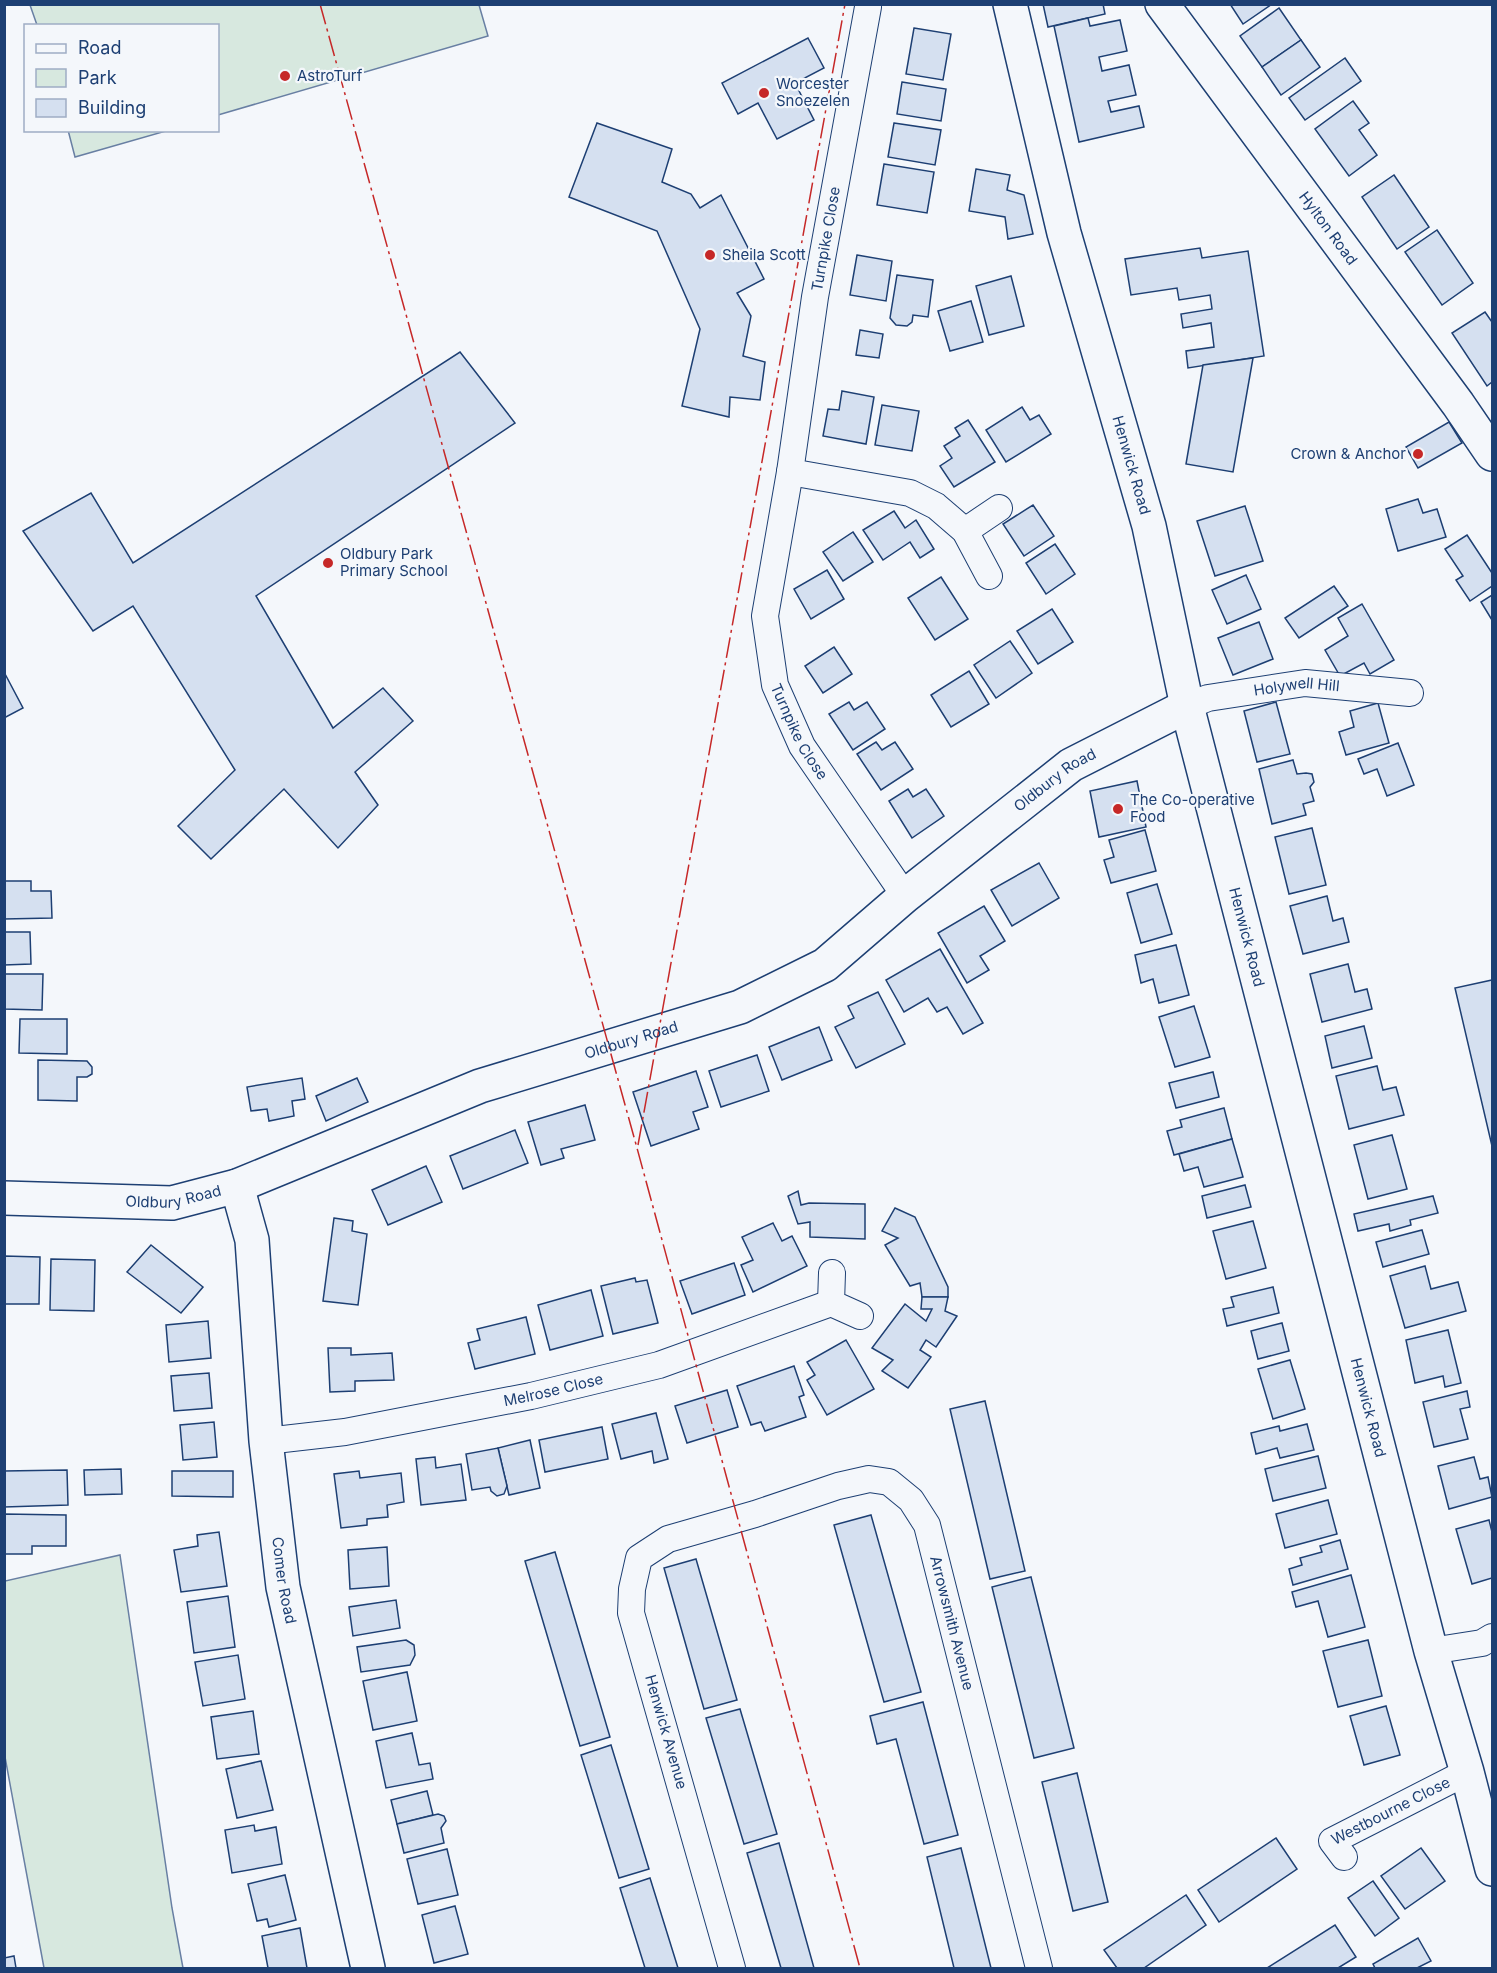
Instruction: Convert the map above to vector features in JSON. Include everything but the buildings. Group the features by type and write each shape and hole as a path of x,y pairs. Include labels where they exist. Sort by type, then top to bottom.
{"main road":[{"name":"Henwick Road","path":"1010,4 1064,233 1149,526 1187,706 1431,1651 1467,1772 1492,1869"},
{"name":"Hylton Road","path":"1162,4 1458,404 1492,454"},
{"name":"Oldbury Road","path":"4,1198 172,1203 237,1186 480,1086 740,1007 825,965 905,896 1071,765 1187,706"},
{"name":"Comer Road","path":"237,1186 252,1240 266,1441 283,1587 368,1968"}],"street":[{"name":"Turnpike Close","path":"868,8 815,297 790,472 765,616 775,685 802,746 905,896"},
{"path":"790,472 909,493 936,506 965,531 989,576"},
{"path":"965,531 999,508"},
{"name":"Holywell Hill","path":"1187,706 1208,698 1305,683 1410,693"},
{"path":"832,1273 831,1303 860,1316"},
{"name":"Melrose Close","path":"266,1441 345,1432 531,1396 659,1365 831,1303"},
{"name":"Arrowsmith Avenue","path":"699,1529 755,1514 838,1486 869,1479 890,1482 911,1500 927,1526 1039,1968"},
{"name":"Henwick Avenue","path":"699,1529 668,1539 639,1558 632,1589 631,1613 732,1968"},
{"path":"1431,1651 1482,1643 1492,1637"},
{"name":"Westbourne Close","path":"1344,1857 1332,1841 1467,1772"}],"green space":[{"name":"AstroTurf","path":"30,5 479,5 488,36 219,115 219,24 37,24"},
{"path":"69,132 162,132 75,157"},
{"path":"120,1555 172,1908 183,1968 44,1968 5,1757 5,1581"}],"power":[{"path":"320,4 637,1148 860,1968"},
{"path":"638,1145 845,4"}],"place":[{"name":"AstroTurf","path":"285,76"},
{"name":"Worcester Snoezelen","path":"764,93"},
{"name":"Sheila Scott","path":"710,255"},
{"name":"Crown & Anchor","path":"1418,454"},
{"name":"Oldbury Park Primary School","path":"328,563"},
{"name":"The Co-operative Food","path":"1118,809"}]}
